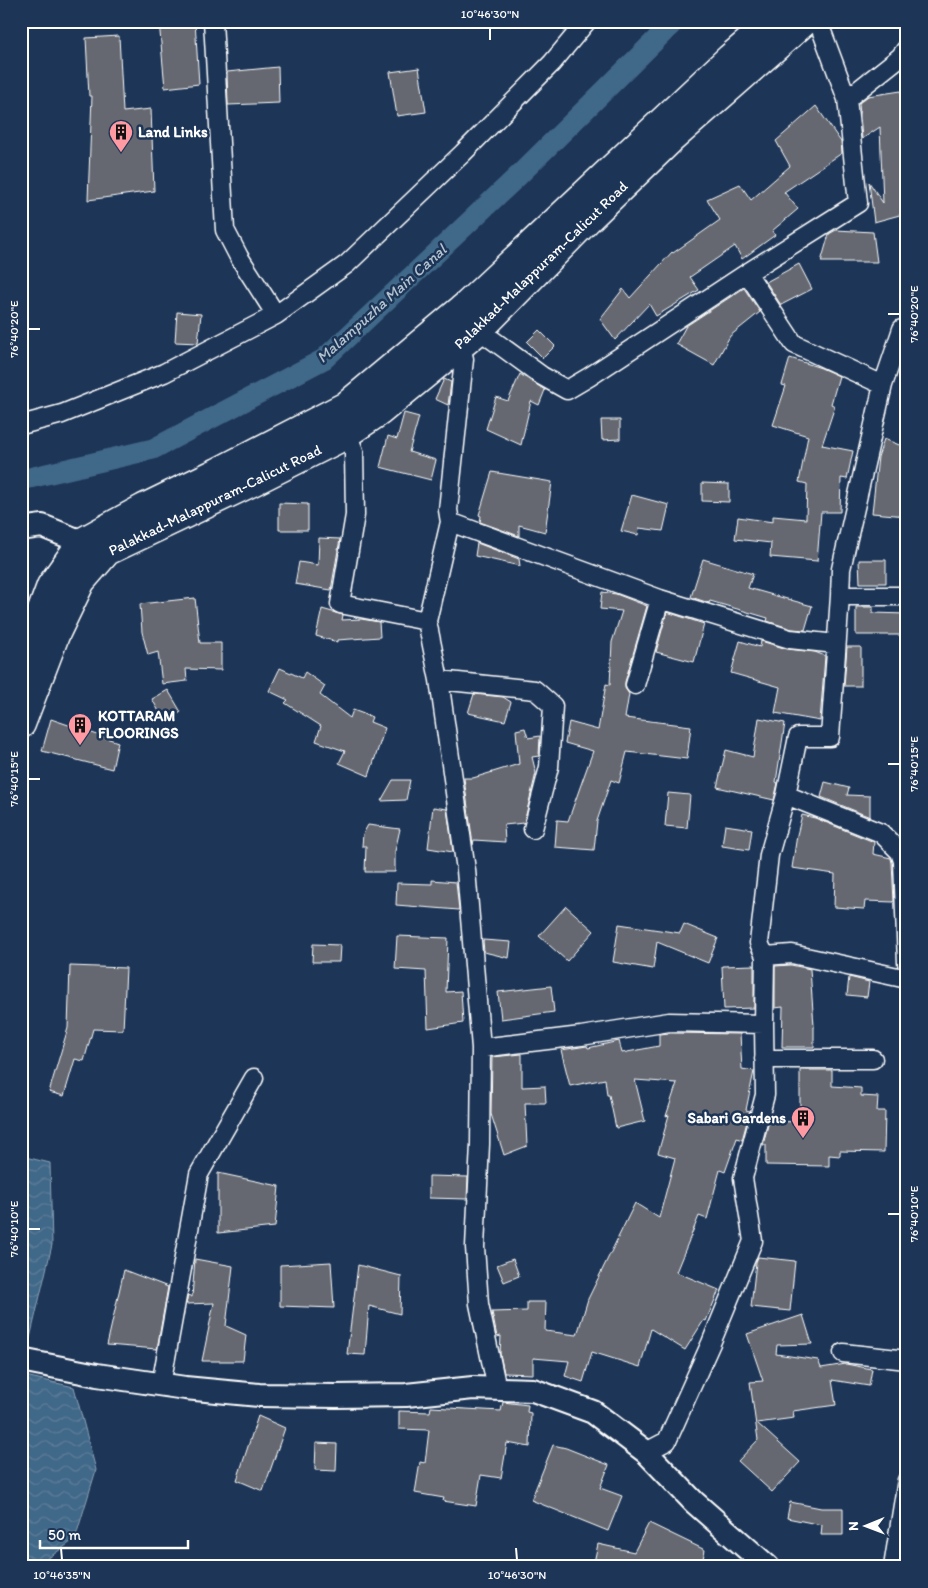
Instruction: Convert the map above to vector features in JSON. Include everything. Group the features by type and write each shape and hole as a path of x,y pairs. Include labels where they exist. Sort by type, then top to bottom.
{"highway":[{"name":"Palakkad-Malappuram-Calicut Road","path":"21,667 51,586 91,550 144,508 346,406 468,305 730,58 773,21"},
{"name":"Palakkad-Malappuram-Calicut Road","path":"91,550 107,551 250,483 338,439 380,411 470,338 671,139 805,21"},
{"name":"Palakkad-Malappuram-Calicut Road","path":"21,724 54,635 81,581 91,550"}],"street":[{"path":"212,21 225,230 239,257 276,315"},
{"path":"21,425 62,414 164,373 276,315 347,264 552,63 587,21"},
{"path":"497,1388 479,1304 475,1247 480,1144 481,1048 466,870 439,680 427,621 450,522 448,510 464,359 470,338 567,390 858,203 848,99 818,21"},
{"path":"848,99 900,57 907,48"},
{"path":"747,273 794,344 883,385"},
{"path":"646,1452 667,1441 711,1343 753,1241 744,1178 765,1095 765,956 759,943 769,855 786,795 798,737 830,737 841,569 883,385 902,329 907,329"},
{"path":"347,433 354,451 356,515 340,604 427,621"},
{"path":"450,522 660,600 790,639 836,644"},
{"path":"21,529 42,526 91,550"},
{"path":"840,596 907,596"},
{"path":"635,685 660,600"},
{"path":"439,680 536,690 553,706 549,767 533,829"},
{"path":"786,795 881,833 900,852 903,860 907,963"},
{"path":"765,956 792,954 907,979"},
{"path":"481,1048 582,1036 669,1022 764,1024"},
{"path":"764,1059 873,1059"},
{"path":"161,1385 199,1174 254,1078"},
{"path":"843,1353 907,1360"},
{"path":"21,1360 161,1385 259,1395 406,1395 473,1388 533,1390 593,1412 646,1452 694,1502 768,1567"},
{"path":"893,1567 907,1480"}],"water":[{"path":"21,1156 50,1163 52,1245 30,1338 21,1336"},
{"path":"21,1375 74,1387 96,1470 75,1539 36,1567 21,1567"}],"building":[{"path":"159,21 195,21 199,84 165,88"},
{"name":"Land Links","path":"119,36 123,112 151,109 154,191 88,200 92,96 89,96 86,38"},
{"path":"278,67 279,103 228,105 227,72"},
{"path":"419,68 426,112 397,116 390,72"},
{"path":"901,91 907,141 907,213 874,222 869,182 883,203 880,127 862,139 859,103 868,96"},
{"path":"816,106 841,142 842,153 784,192 798,209 772,231 775,235 742,259 735,246 690,277 699,290 656,316 649,304 615,340 600,319 623,289 630,298 672,252 720,220 707,199 740,184 751,200 790,166 776,141"},
{"path":"836,230 873,232 877,262 821,262 829,234"},
{"path":"799,264 812,289 781,305 766,282"},
{"path":"744,288 760,312 730,336 714,365 676,344 686,326"},
{"path":"177,312 201,314 198,343 175,342"},
{"path":"539,330 555,346 543,358 527,342"},
{"path":"790,358 839,376 831,404 835,406 822,445 853,451 847,479 841,478 840,512 821,512 817,561 770,557 771,543 735,539 738,517 773,522 773,516 806,519 807,484 799,482 808,436 773,425 786,386 782,385"},
{"path":"520,374 545,390 539,405 531,401 521,445 486,429 496,397 508,401"},
{"path":"444,379 451,382 448,405 435,399"},
{"path":"404,413 419,417 409,452 436,460 431,480 380,467 388,436 397,439"},
{"path":"601,420 620,420 620,439 602,440"},
{"path":"884,439 907,448 907,516 872,513 878,457"},
{"path":"492,472 552,482 545,532 519,525 519,536 480,522 481,516 479,515"},
{"path":"702,483 729,484 729,502 702,501"},
{"path":"632,495 669,505 663,531 639,528 638,535 621,531"},
{"path":"279,503 308,504 308,530 279,530"},
{"path":"319,538 340,539 331,590 295,584 299,562 318,565"},
{"path":"477,543 519,559 520,566 475,556"},
{"path":"703,559 753,574 748,588 812,606 805,630 792,629 767,621 768,618 691,597"},
{"path":"859,560 886,560 886,583 860,583"},
{"path":"602,592 616,594 647,606 625,682 625,688 629,694 625,718 691,726 687,759 627,752 619,783 611,780 597,821 594,850 555,847 557,820 568,821 593,751 565,743 569,722 598,730 606,684 610,685 612,642 622,611 600,609"},
{"path":"195,598 200,643 221,643 221,670 186,669 187,681 162,684 158,652 148,655 142,632 140,604"},
{"path":"856,607 873,607 873,613 907,614 907,635 856,635"},
{"path":"322,609 343,615 342,620 361,619 379,622 380,637 337,640 337,642 316,636"},
{"path":"667,612 704,624 694,662 656,652"},
{"path":"740,641 760,647 761,641 787,649 815,652 825,656 820,721 775,713 780,687 731,673"},
{"path":"847,647 861,647 861,686 844,686"},
{"path":"280,668 302,678 305,672 325,686 320,695 350,718 353,710 372,717 370,722 385,728 369,776 339,763 345,751 316,741 321,726 285,703 288,700 269,691"},
{"path":"168,690 181,712 165,722 152,699"},
{"path":"474,694 503,697 511,702 505,721 468,713"},
{"path":"759,718 785,723 776,782 778,783 774,800 717,787 726,750 753,757"},
{"name":"KOTTARAM FLOORINGS","path":"51,719 118,742 112,769 42,751"},
{"path":"525,728 528,738 540,736 539,756 532,757 536,773 524,823 504,825 505,842 474,840 473,845 464,778 473,778 519,764 516,730"},
{"path":"393,780 410,780 406,800 381,801"},
{"path":"825,782 849,788 847,795 870,796 870,817 821,797"},
{"path":"668,793 690,795 687,828 665,826"},
{"path":"433,807 447,809 453,852 428,848"},
{"path":"802,815 815,818 874,842 873,854 891,858 894,902 865,901 864,909 834,907 835,874 792,868"},
{"path":"368,825 400,829 395,851 395,872 365,872 366,846 362,846 363,834"},
{"path":"725,825 752,829 749,850 722,846"},
{"path":"432,880 456,882 459,910 396,905 397,883 432,884"},
{"path":"566,906 594,931 567,961 539,936"},
{"path":"619,924 680,933 684,924 718,938 708,963 657,942 653,969 613,962"},
{"path":"397,936 448,938 446,992 461,991 463,1023 428,1028 426,971 395,969"},
{"path":"483,940 511,942 509,958 484,952"},
{"path":"313,944 340,945 339,962 312,962"},
{"path":"754,965 754,1008 724,1009 722,966"},
{"path":"791,965 810,969 814,1047 782,1047 783,1007 775,1008 775,966"},
{"path":"70,966 126,968 123,1030 93,1029 84,1061 75,1059 64,1096 49,1092 68,1028"},
{"path":"849,977 869,982 867,997 847,995"},
{"path":"551,986 554,1012 501,1019 498,992"},
{"path":"659,1034 740,1034 742,1069 754,1071 746,1110 750,1111 742,1140 737,1138 725,1172 720,1170 707,1219 699,1216 676,1272 719,1290 706,1321 704,1320 685,1350 651,1329 640,1367 592,1352 583,1382 565,1376 569,1361 533,1358 533,1374 504,1373 500,1354 501,1336 497,1337 492,1312 527,1311 527,1302 546,1302 545,1331 577,1335 588,1299 635,1203 659,1218 675,1158 658,1153 669,1115 666,1116 677,1083 635,1080 645,1121 616,1128 609,1095 607,1095 605,1079 570,1086 561,1050 587,1046 588,1048 619,1041 622,1053 659,1046"},
{"path":"522,1054 522,1087 545,1086 546,1103 525,1103 527,1146 504,1155 491,1114 492,1057"},
{"path":"800,1070 832,1070 832,1086 861,1088 861,1096 878,1097 877,1111 885,1111 884,1152 840,1151 840,1156 829,1155 829,1166 766,1165 766,1145 763,1145 769,1121 800,1122"},
{"path":"218,1173 279,1186 275,1227 218,1233"},
{"path":"429,1176 468,1177 467,1199 429,1198"},
{"path":"758,1257 795,1261 790,1311 751,1307"},
{"path":"195,1259 233,1266 226,1326 246,1335 243,1361 202,1361 214,1303 186,1304 188,1295 192,1297"},
{"path":"513,1259 519,1276 504,1282 497,1265"},
{"path":"331,1262 334,1308 280,1306 280,1265"},
{"path":"358,1265 401,1276 400,1314 369,1306 365,1355 347,1354"},
{"path":"124,1270 168,1287 157,1349 107,1345"},
{"path":"803,1315 812,1344 777,1345 776,1354 818,1360 821,1368 846,1364 872,1369 869,1386 832,1380 836,1405 793,1411 794,1418 757,1423 800,1462 772,1492 738,1461 758,1440 750,1382 763,1381 747,1334"},
{"path":"503,1402 528,1405 527,1412 531,1413 530,1447 507,1443 501,1478 481,1475 476,1506 443,1501 444,1498 415,1493 420,1462 425,1463 429,1430 399,1429 399,1411 430,1412 431,1407 501,1411"},
{"path":"258,1416 285,1428 263,1491 237,1480"},
{"path":"316,1443 337,1444 336,1471 315,1470"},
{"path":"553,1445 566,1448 609,1465 600,1488 622,1496 608,1531 531,1500"},
{"path":"790,1502 821,1508 843,1508 843,1535 821,1535 822,1525 787,1518"},
{"path":"649,1523 705,1550 701,1567 593,1567 598,1544 634,1552"}],"waterway":[{"name":"Malampuzha Main Canal","path":"21,480 153,449 324,359 518,176 675,21"}],"place":[{"name":"Land Links","path":"121,153"},
{"name":"KOTTARAM FLOORINGS","path":"80,746"},
{"name":"Sabari Gardens","path":"803,1139"}]}
